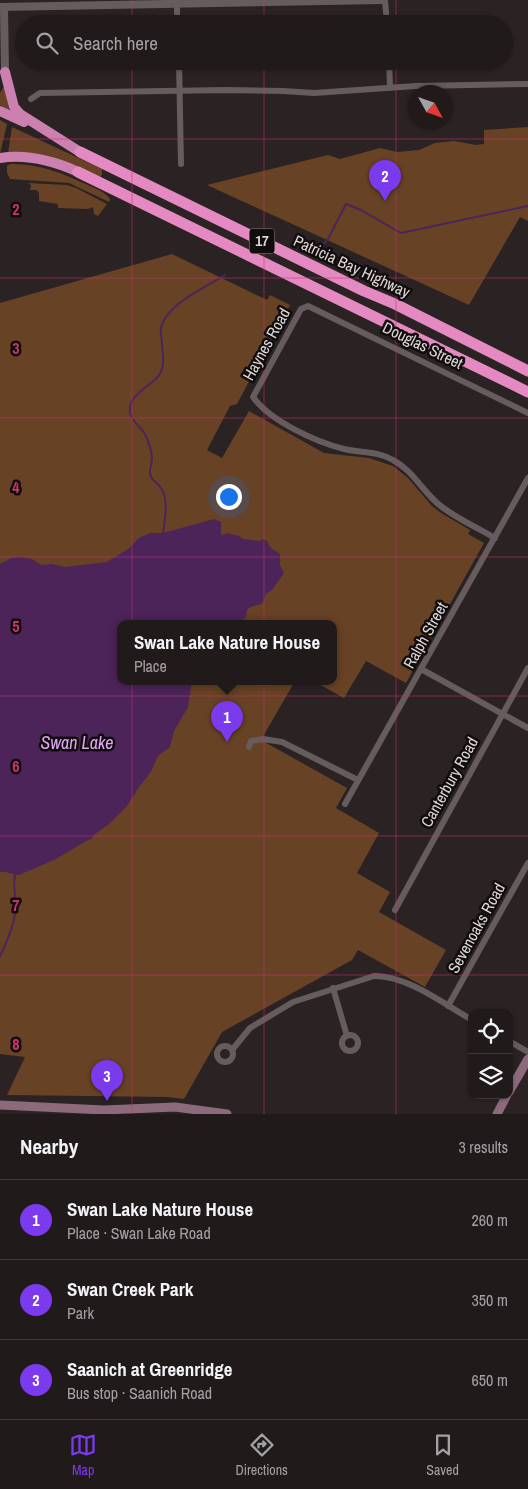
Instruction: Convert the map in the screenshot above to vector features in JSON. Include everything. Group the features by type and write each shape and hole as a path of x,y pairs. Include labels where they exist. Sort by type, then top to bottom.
{"highway":[{"path":"0,86 5,72"},
{"path":"5,72 14,107 20,114 80,152"},
{"name":"Patricia Bay Highway","path":"0,111 528,371"},
{"name":"17","path":"2,158 44,160 78,172 528,392"},
{"path":"395,304 442,323 528,364"},
{"path":"450,354 469,369 528,398"}],"main road":[{"path":"513,1085 528,1059"},
{"path":"496,1114 505,1099"},
{"path":"0,1105 103,1112 175,1107 227,1114"}],"street":[{"path":"5,72 2,7 384,0 385,15"},
{"path":"176,4 177,15"},
{"path":"179,70 181,164"},
{"path":"389,70 390,87"},
{"path":"31,100 40,93 180,91 283,91 314,93 390,87 528,84"},
{"name":"Haynes Road","path":"305,306 300,309 253,397 259,406 307,435 346,449 374,453 393,460 406,468 442,508 495,538"},
{"name":"Douglas Street","path":"305,306 317,309 528,413"},
{"name":"Ralph Street","path":"344,804 528,478"},
{"name":"Canterbury Road","path":"395,910 528,668"},
{"path":"421,669 528,728"},
{"path":"249,747 251,741 255,739 274,739 358,780"},
{"name":"Sevenoaks Road","path":"448,1006 528,863"},
{"path":"232,1050 250,1028 293,1002 374,976 386,976 402,980 468,1018"},
{"path":"333,988 348,1036"},
{"path":"513,1043 528,1052"}],"shaded area":[{"path":"5,85 9,110 0,105 0,93"},
{"path":"0,120 7,124 0,154"},
{"path":"12,127 102,169 102,175 100,177 8,153"},
{"path":"528,127 528,221 520,217 469,305 207,185 328,155 340,159 380,148 397,152 419,150 435,143 454,141 476,145 484,144 484,130"},
{"path":"10,164 30,165 59,173 100,190 110,199 109,202 69,183 10,179 7,173 7,166"},
{"path":"28,183 67,185 107,204 98,216 94,214 93,207 88,209 58,208 58,204 39,201 39,193 36,190 30,190 31,185"},
{"path":"172,254 267,300 270,295 290,305 237,404 230,406 207,450 222,458 249,411 324,453 369,458 393,466 408,478 432,506 470,530 468,534 484,543 406,683 366,661 344,698 320,685 337,685 337,620 117,620 117,685 293,685 261,740 347,788 336,808 379,833 357,873 390,892 379,912 446,950 425,987 358,950 352,960 222,1032 184,1099 168,1097 7,1095 25,1057 0,1054 0,303"}],"water":[{"name":"Swan Lake","path":"214,519 221,522 221,534 224,535 226,533 243,539 266,540 271,548 280,554 280,565 284,573 272,590 266,594 263,603 249,608 246,617 242,620 117,620 117,685 191,685 188,707 174,731 170,747 158,756 151,772 127,806 91,839 56,859 19,875 0,872 0,564 11,558 22,557 32,559 41,565 52,564 65,567 107,562 128,549 139,538 150,533 163,533"}],"waterway":[{"path":"321,247 328,239 346,204 361,210 401,233 528,206"},
{"path":"163,533 166,510 165,498 161,488 151,476 152,459 150,446 145,434 132,418 130,406 136,396 161,372 163,361 161,327 165,318 171,310 188,296 225,275"},
{"path":"0,956 9,937 15,917 15,875"}],"place":[{"name":"Swan Creek Park","path":"385,201"},
{"name":"Swan Lake Nature House","path":"227,742"},
{"name":"Saanich at Greenridge","path":"107,1101"}]}
